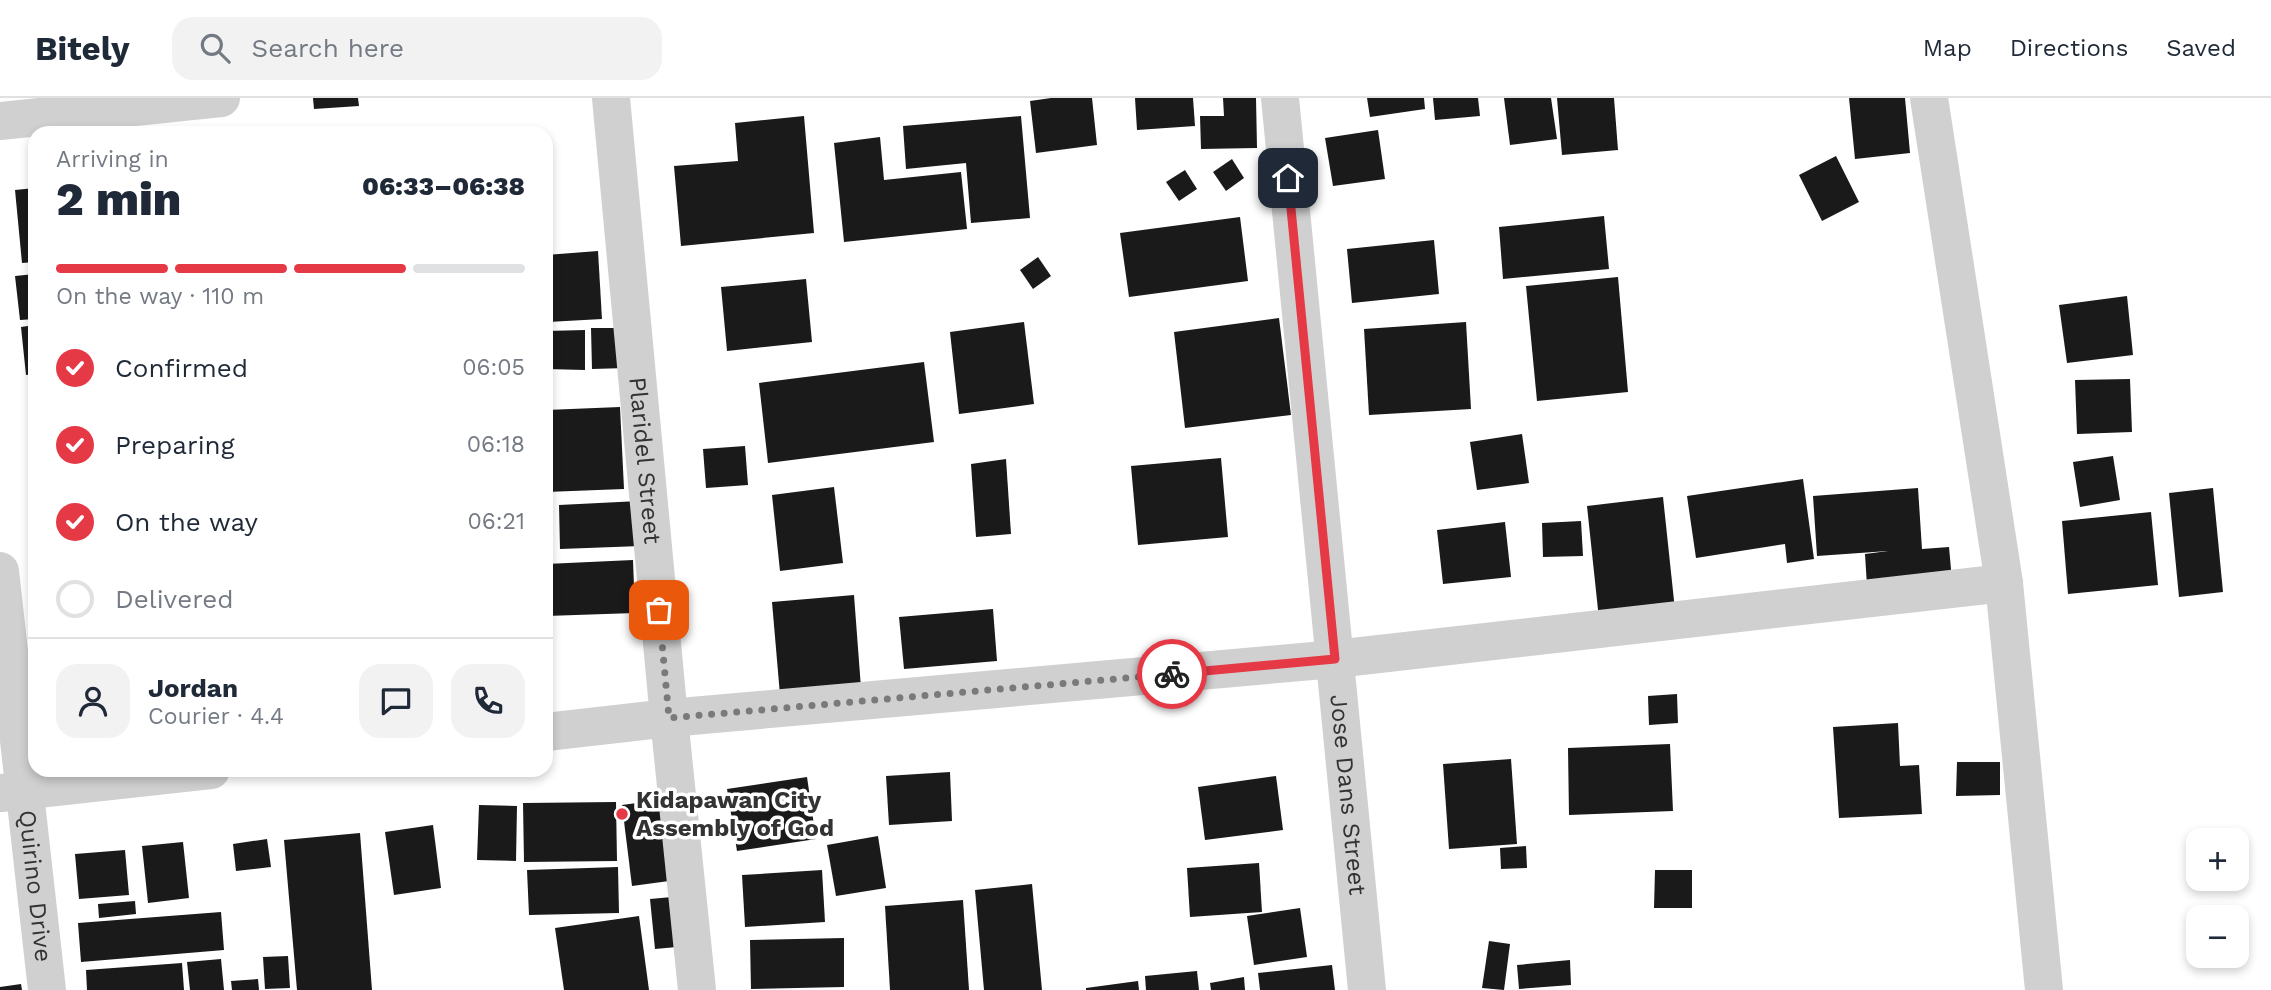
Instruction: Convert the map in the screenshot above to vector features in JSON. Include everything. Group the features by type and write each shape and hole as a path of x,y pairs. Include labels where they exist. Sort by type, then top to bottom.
{"street":[{"path":"0,121 221,98"},
{"name":"Plaridel Street","path":"611,98 697,990"},
{"name":"Jose Dans Street","path":"1280,98 1367,990"},
{"path":"1929,98 2004,583 2044,990"},
{"name":"Quirino Drive","path":"0,571 13,792 47,990"},
{"path":"553,731 669,718 1335,659 2004,583"},
{"path":"13,792 148,777"}],"building":[{"path":"313,98 358,98 359,106 314,109"},
{"path":"1092,98 1097,145 1036,153 1030,101"},
{"path":"1135,98 1193,98 1195,126 1137,130"},
{"path":"1223,98 1256,98 1257,148 1201,149 1200,116 1224,116"},
{"path":"1367,98 1424,98 1425,109 1370,117"},
{"path":"1433,98 1478,98 1480,116 1435,120"},
{"path":"1504,98 1551,98 1557,139 1510,145"},
{"path":"1557,98 1614,98 1618,150 1562,155"},
{"path":"1849,98 1905,98 1910,153 1855,159"},
{"path":"804,116 814,233 681,246 674,166 738,161 735,123"},
{"path":"1021,116 1030,218 971,223 966,163 906,169 903,126"},
{"path":"1378,130 1385,179 1333,186 1325,138"},
{"path":"880,137 884,180 961,172 967,229 844,242 834,143"},
{"path":"1836,156 1859,202 1822,221 1799,175"},
{"path":"1232,159 1244,178 1226,191 1213,172"},
{"path":"1185,170 1197,189 1179,201 1166,182"},
{"path":"28,189 28,263 22,263 15,190"},
{"path":"1604,216 1609,269 1503,279 1499,227"},
{"path":"1240,217 1248,281 1129,297 1120,233"},
{"path":"1434,240 1439,294 1352,303 1347,249"},
{"path":"598,251 602,319 553,322 553,254"},
{"path":"1038,257 1051,276 1033,289 1020,270"},
{"path":"28,275 28,319 20,320 15,276"},
{"path":"1618,277 1628,392 1537,401 1526,286"},
{"path":"806,279 812,342 727,351 721,287"},
{"path":"2127,296 2133,355 2067,363 2059,305"},
{"path":"1279,318 1291,415 1185,428 1174,332"},
{"path":"1024,322 1034,404 959,414 950,332"},
{"path":"1466,322 1471,409 1369,415 1364,329"},
{"path":"28,326 28,375 26,375 21,327"},
{"path":"591,328 625,328 626,368 592,369"},
{"path":"585,330 585,370 553,369 553,331"},
{"path":"924,362 934,442 768,463 759,383"},
{"path":"2130,379 2132,432 2077,434 2075,380"},
{"path":"620,407 624,489 553,492 553,410"},
{"path":"1522,434 1529,483 1477,490 1470,442"},
{"path":"745,446 748,485 706,488 703,449"},
{"path":"2113,456 2120,500 2080,507 2073,462"},
{"path":"1221,458 1228,537 1138,545 1131,466"},
{"path":"1006,459 1011,534 976,537 971,464"},
{"path":"1803,479 1814,559 1787,563 1785,544 1696,558 1687,496"},
{"path":"834,487 843,563 780,571 772,495"},
{"path":"1918,488 1922,549 1949,547 1952,580 1867,586 1865,554 1888,551 1817,556 1813,496"},
{"path":"2213,488 2223,592 2179,597 2169,493"},
{"path":"1663,497 1675,610 1599,619 1587,506"},
{"path":"639,501 641,546 560,549 559,505"},
{"path":"2151,512 2158,585 2068,594 2062,521"},
{"path":"1581,521 1583,556 1543,557 1542,523"},
{"path":"1505,522 1511,577 1443,584 1437,530"},
{"path":"633,560 635,613 553,616 553,564"},
{"path":"854,595 861,688 780,695 772,602"},
{"path":"993,609 997,661 904,669 899,617"},
{"path":"1677,694 1678,723 1649,725 1648,696"},
{"path":"1898,723 1900,766 1919,765 1922,814 1839,818 1833,727"},
{"path":"1670,744 1673,811 1569,815 1568,748"},
{"path":"1511,759 1517,844 1449,849 1443,764"},
{"path":"1957,762 2000,762 2000,795 1956,796"},
{"path":"950,772 952,821 889,825 886,776"},
{"path":"1276,776 1283,830 1205,840 1198,787"},
{"path":"807,777 816,839 737,851 727,789"},
{"path":"659,800 669,881 632,886 622,805"},
{"path":"616,802 617,861 524,862 523,803"},
{"path":"479,805 517,806 516,861 477,860"},
{"path":"433,825 441,888 394,895 385,832"},
{"path":"360,833 372,990 297,990 284,840"},
{"path":"878,836 886,888 836,896 827,845"},
{"path":"267,839 271,867 236,871 233,844"},
{"path":"183,842 189,898 148,903 142,846"},
{"path":"1526,846 1527,868 1501,869 1500,848"},
{"path":"125,850 129,895 79,899 75,854"},
{"path":"1259,863 1262,912 1190,917 1187,868"},
{"path":"618,867 619,913 529,915 527,870"},
{"path":"822,870 825,922 745,927 742,875"},
{"path":"1655,870 1692,870 1692,908 1654,908"},
{"path":"1032,884 1042,990 984,990 975,890"},
{"path":"683,896 688,946 655,949 650,899"},
{"path":"963,900 969,990 890,990 885,906"},
{"path":"135,901 136,914 99,918 98,904"},
{"path":"1300,908 1307,957 1254,965 1247,916"},
{"path":"221,912 224,950 81,962 78,923"},
{"path":"639,916 649,990 564,990 555,928"},
{"path":"844,938 844,987 751,989 750,940"},
{"path":"1489,941 1510,944 1504,990 1482,988"},
{"path":"288,956 290,988 265,989 263,957"},
{"path":"221,959 224,990 190,990 187,962"},
{"path":"1570,960 1571,985 1519,989 1517,965"},
{"path":"182,963 184,990 87,990 86,970"},
{"path":"1332,965 1335,990 1260,990 1258,973"},
{"path":"1197,971 1199,990 1146,990 1145,976"},
{"path":"1244,977 1245,990 1211,990 1210,983"},
{"path":"258,979 259,990 232,990 231,981"},
{"path":"1138,981 1139,990 1086,990 1086,988"},
{"path":"21,984 22,990 0,990 0,987"}],"way so far":[{"path":"659,610 669,718 1172,674"}],"place":[{"name":"Kidapawan City Assembly of God","path":"622,814"}],"route":[{"path":"1172,674 1335,659 1288,178"}]}
